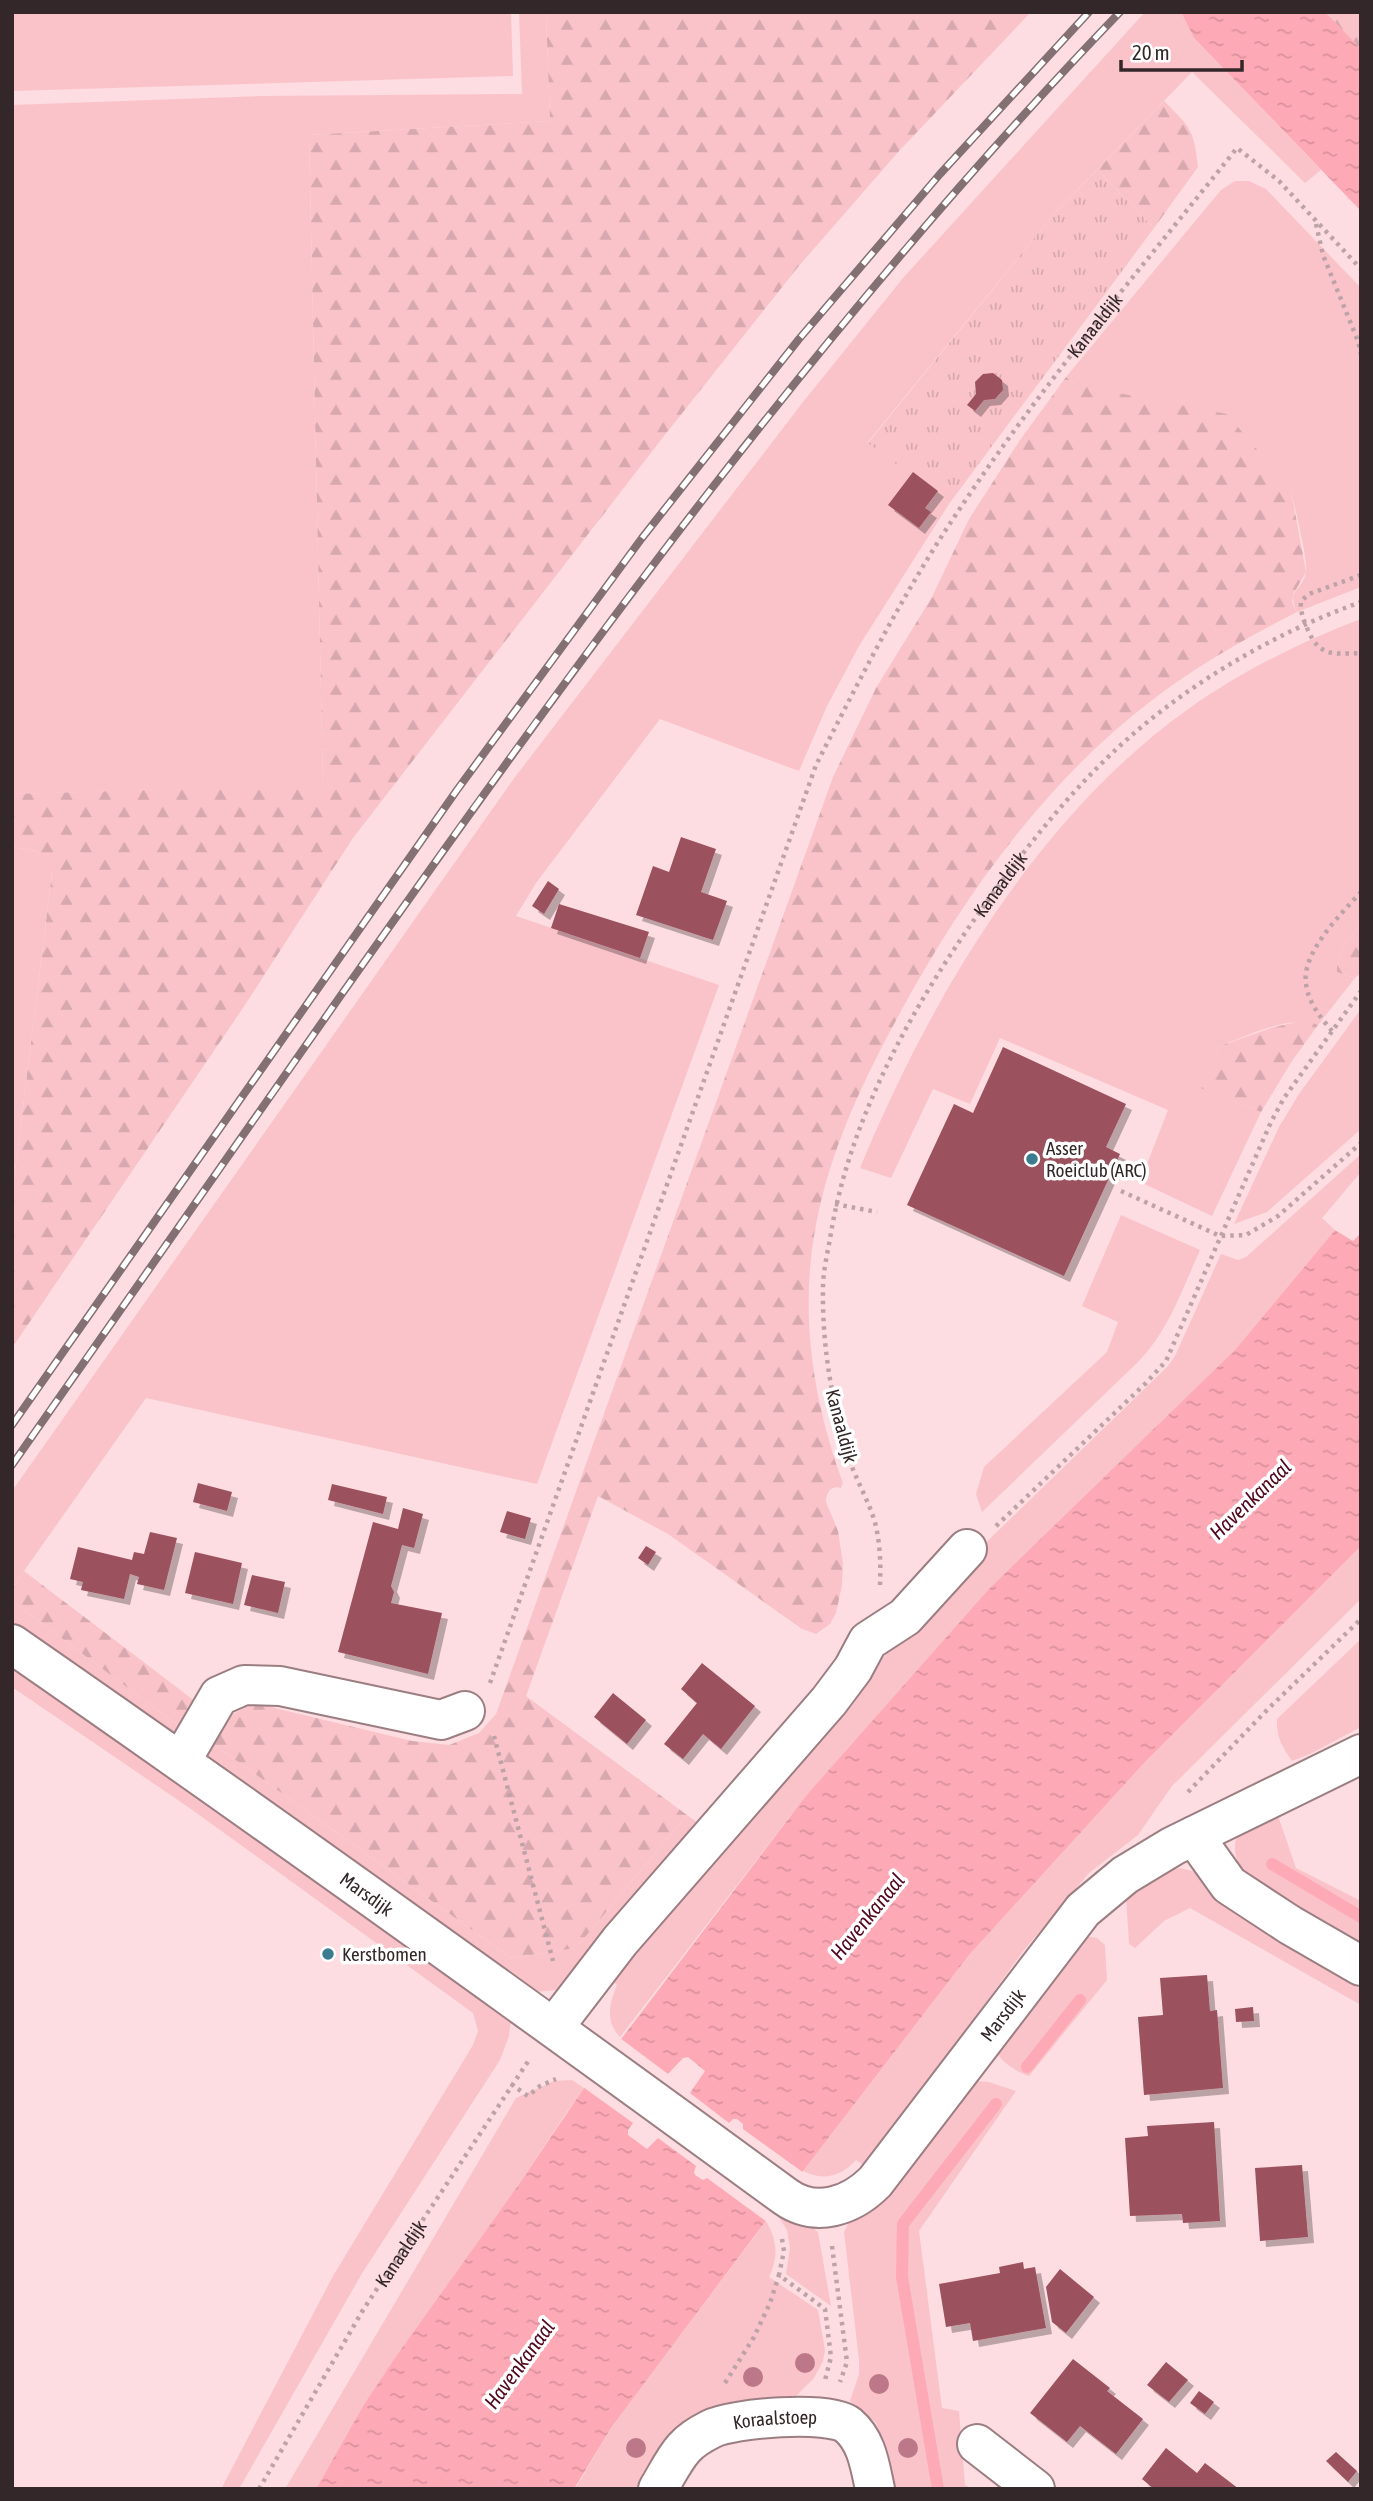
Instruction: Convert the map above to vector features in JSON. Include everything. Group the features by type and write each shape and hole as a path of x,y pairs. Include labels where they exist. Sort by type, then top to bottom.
{"street":[{"path":"564,2013 648,1909 829,1701 853,1669 868,1641 905,1617 967,1549"},
{"name":"Marsdijk","path":"12,1644 181,1761 564,2013 602,2062 783,2215 797,2204 827,2207 843,2204 857,2198 875,2182 1083,1910 1125,1875 1183,1841 1361,1754"},
{"path":"181,1761 219,1696 244,1685 280,1686 441,1720 475,1704"},
{"path":"1183,1841 1229,1885 1290,1925 1361,1966"},
{"name":"Koraalstoep","path":"658,2489 685,2447 712,2428 753,2421 816,2417 847,2424 861,2441 875,2489"},
{"path":"976,2444 1035,2489"}],"path":[{"name":"Kanaaldijk","path":"475,1704 816,765 873,653 957,512 1047,384 1237,148 1279,181 1361,270"},
{"path":"1315,221 1323,255 1358,341 1361,355"},
{"path":"1361,575 1308,594 1301,601 1305,625 1315,646 1326,652 1361,653"},
{"name":"Kanaaldijk","path":"868,1641 879,1600 881,1569 874,1520 848,1454 834,1403 823,1338 823,1283 835,1204 866,1111 906,1030 951,951 1046,822 1128,739 1166,708 1247,655 1305,625 1361,602"},
{"path":"1332,1031 1318,1013 1306,983 1311,953 1361,892"},
{"path":"967,1549 1013,1512 1166,1361 1175,1345 1178,1329 1284,1098 1361,991"},
{"path":"1121,1191 1220,1236 1246,1236 1278,1216 1361,1143"},
{"path":"835,1204 877,1212"},
{"path":"1183,1841 1168,1817 1198,1780 1361,1619"},
{"path":"475,1704 554,1965 564,2013"},
{"name":"Kanaaldijk","path":"259,2489 363,2310 511,2084 564,2013"},
{"path":"511,2084 528,2095 547,2081 562,2077"},
{"path":"816,2417 847,2362 827,2207"},
{"path":"712,2428 725,2383 754,2337 770,2303 784,2252 783,2215"},
{"path":"779,2274 825,2309 831,2357 827,2377 811,2398 816,2417"}],"green space":[{"path":"12,12 511,12 513,76 12,91"},
{"path":"519,12 546,12 550,121 309,135 323,786 12,794 12,105 262,96 522,94"},
{"path":"546,12 1031,12 900,150 798,267 353,838 243,1008 12,1348 12,1196 52,873 37,851 12,847 12,794 323,785 309,135 550,121"},
{"path":"1145,12 1181,12 1194,38 1321,170 1305,183 1192,72 1053,215 868,442 949,504 859,646 827,706 799,771 660,719 536,883 516,916 719,985 537,1484 146,1398 12,1588 12,1491 515,777 803,402 903,278"},
{"path":"1330,12 1361,12 1361,49 1327,15"},
{"path":"1164,101 1189,130 1195,144 1198,167 1154,228 1097,170"},
{"path":"1097,170 1154,228 949,504 868,443 1053,215"},
{"path":"1235,181 1249,181 1266,189 1361,288 1361,587 1297,612 1293,599 1304,578 1306,565 1291,490 1076,385 1066,377 1221,190"},
{"path":"1066,377 1076,385 1227,414 1291,490 1306,572 1294,593 1292,602 1297,612 1186,676 1111,734 1073,770 1038,809 974,892 918,981 868,1074 829,1173 811,1258 809,1324 812,1356 824,1420 843,1483 841,1488 830,1490 826,1499 838,1531 843,1563 842,1585 836,1613 830,1624 816,1634 802,1629 668,1534 598,1496 526,1696 687,1815 576,1948 511,1958 212,1743 233,1714 254,1703 412,1741 449,1745 479,1733 496,1714 833,777 876,688 932,597 969,519 1020,440"},
{"path":"1361,619 1361,925 1344,947 1337,965 1337,972 1355,978 1318,1025 1281,1024 1220,1046 1199,1087 1261,1112 1212,1216 1140,1182 1168,1110 1000,1038 970,1104 933,1089 891,1178 860,1168 919,1040 954,977 993,916 1036,858 1082,803 1132,754 1207,696 1271,659"},
{"path":"12,847 37,851 52,872 12,1196"},
{"path":"1361,925 1361,973 1355,978 1337,972 1337,965 1344,947"},
{"path":"1361,1009 1361,1129 1267,1212 1234,1224 1279,1127 1299,1094"},
{"path":"1305,1020 1318,1025 1261,1112 1198,1087 1220,1046 1271,1028"},
{"path":"1361,1154 1361,1172 1322,1218 1335,1230 1235,1350 805,1797 620,2037 610,2019 617,1985 607,1976 968,1560 1168,1366 1221,1254 1238,1260 1246,1257"},
{"path":"1121,1215 1200,1250 1180,1295 1166,1324 1148,1351 982,1512 976,1494 984,1467 1107,1352 1118,1322 1082,1306"},
{"path":"1361,1546 1361,1599 1172,1786 1138,1835 1089,1873 1024,1950 866,2167 856,2160 831,2176 817,2176 803,2171 969,1955 1145,1762"},
{"path":"24,1571 196,1702 180,1727 12,1601 12,1588"},
{"path":"12,1601 180,1727 169,1740 12,1622"},
{"path":"1361,1639 1361,1727 1292,1761 1280,1741 1277,1719"},
{"path":"12,1659 511,2020 509,2036 500,2060 361,2275 239,2489 221,2489 333,2276 473,2045 478,2031 473,2013 191,1809 12,1687"},
{"path":"212,1743 511,1958 576,1948 687,1815 701,1825 572,1981 556,1990 535,1992 201,1761"},
{"path":"1277,1813 1296,1868 1361,1901 1361,1949 1248,1881 1235,1853 1236,1839 1249,1823"},
{"path":"1179,1868 1197,1872 1213,1894 1246,1920 1361,1989 1361,2005 1190,1908 1164,1921 1135,1948 1129,1944 1126,1896 1162,1873"},
{"path":"1085,1936 1097,1938 1105,1945 1107,1980 1029,2076 1005,2063 994,2049"},
{"path":"572,2080 584,2088 386,2374 316,2489 285,2489 516,2098 554,2081"},
{"path":"974,2081 989,2082 1016,2091 919,2231 942,2408 959,2411 965,2485 972,2489 894,2489 889,2457 876,2423 850,2401 859,2374 859,2360 844,2232 850,2220"},
{"path":"776,2213 811,2226 818,2232 831,2306 786,2274 790,2248 787,2230"},
{"path":"766,2221 773,2235 775,2248 769,2277 818,2310 825,2350 823,2361 814,2378 796,2396 722,2405 702,2411 673,2434 638,2489 575,2489 611,2428"}],"water":[{"path":"1181,12 1325,12 1361,49 1361,211 1194,38"},
{"name":"Havenkanaal","path":"1335,1230 1353,1241 1361,1233 1361,1546 1145,1762 969,1955 611,2428 574,2489 316,2489 365,2403 395,2358 584,2088 805,1797 989,1589 1235,1350"}],"pier":[{"path":"620,2038 668,2074 683,2058 688,2057 705,2071 690,2093 729,2123 737,2119 743,2124 743,2129 804,2173 767,2222 707,2178 703,2180 695,2175 696,2166 658,2138 647,2149 628,2135 633,2123 583,2087"}],"building":[{"path":"993,373 1002,380 1003,390 995,399 984,400 975,411 967,405 976,394 975,382 983,374"},
{"path":"913,472 938,491 925,508 931,512 919,528 888,505"},
{"path":"681,837 716,849 701,892 727,901 713,940 636,915 653,866 669,872"},
{"path":"548,881 559,889 544,914 532,906"},
{"path":"559,904 649,932 640,958 551,928"},
{"path":"1003,1047 1126,1104 1106,1147 1120,1154 1064,1276 907,1205 954,1104 973,1113"},
{"path":"198,1483 232,1492 227,1511 193,1502"},
{"path":"332,1484 387,1497 383,1514 328,1500"},
{"path":"403,1508 423,1514 414,1548 402,1545 391,1586 394,1592 391,1603 442,1613 428,1674 338,1652 373,1522 398,1529"},
{"path":"507,1511 531,1518 525,1539 500,1532"},
{"path":"150,1532 177,1538 164,1590 137,1584 139,1577 130,1574 124,1599 81,1590 83,1582 70,1579 78,1547 132,1560 134,1552 144,1554"},
{"path":"646,1546 656,1552 648,1565 638,1558"},
{"path":"195,1552 242,1563 233,1604 185,1593"},
{"path":"252,1575 285,1582 278,1613 244,1605"},
{"path":"702,1663 755,1706 721,1749 703,1734 683,1759 664,1744 697,1703 681,1689"},
{"path":"613,1693 646,1720 627,1744 594,1717"},
{"path":"1207,1975 1210,2011 1217,2010 1223,2088 1144,2095 1138,2017 1163,2015 1160,1978"},
{"path":"1253,2007 1254,2021 1236,2022 1235,2009"},
{"path":"1214,2122 1220,2221 1183,2223 1182,2214 1130,2216 1125,2138 1148,2136 1147,2126"},
{"path":"1302,2165 1308,2237 1260,2241 1255,2168"},
{"path":"1023,2262 1024,2269 1035,2267 1046,2328 973,2341 970,2323 946,2327 939,2284 1000,2273 999,2267"},
{"path":"1060,2269 1094,2297 1066,2333 1052,2322 1046,2287"},
{"path":"1073,2359 1110,2388 1107,2391 1143,2419 1116,2454 1080,2426 1067,2442 1030,2413"},
{"path":"1166,2362 1188,2380 1169,2402 1147,2385"},
{"path":"1199,2391 1214,2402 1205,2414 1190,2403"},
{"path":"1166,2448 1197,2473 1205,2463 1239,2489 1154,2489 1142,2479"},
{"path":"1336,2452 1357,2471 1348,2482 1326,2461"}],"waterway":[{"path":"1272,1864 1361,1917"},
{"path":"1027,2067 1080,2000"},
{"path":"938,2489 902,2277 903,2224 996,2104"}],"railway":[{"path":"12,1425 457,790 642,538 799,339 940,174 1089,12"},
{"path":"12,1465 430,869 615,615 808,366 1013,127 1120,12"}],"place":[{"name":"Asser Roeiclub (ARC)","path":"1032,1159"},
{"name":"Kerstbomen","path":"328,1954"}]}
